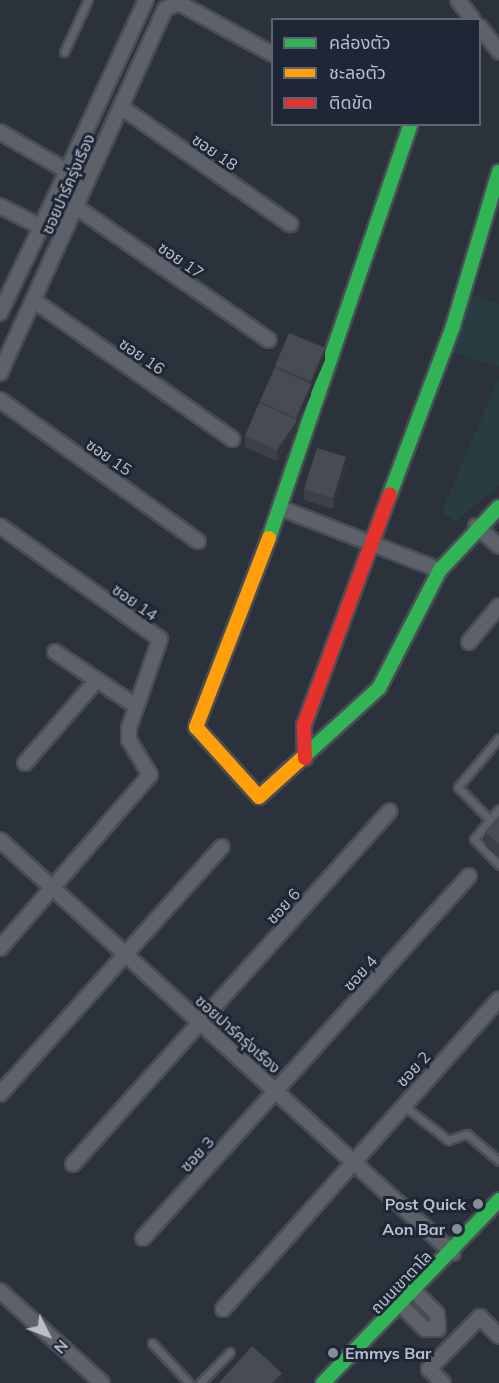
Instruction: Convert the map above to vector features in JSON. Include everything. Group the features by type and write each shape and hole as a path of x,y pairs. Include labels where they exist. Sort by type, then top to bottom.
{"street":[{"path":"0,313 146,0"},
{"path":"458,0 472,18"},
{"name":"ซอยปาร์ครุ่งเรือง","path":"0,374 165,9 179,3 271,53"},
{"path":"481,28 499,51"},
{"name":"ซอย 18","path":"121,107 290,224"},
{"path":"410,126 280,508 196,727 259,797 305,758 379,688 440,570 476,526 499,507"},
{"path":"0,132 67,171"},
{"path":"305,758 304,725 374,543 453,326 499,172"},
{"path":"0,206 41,226"},
{"name":"ซอย 17","path":"76,207 269,340"},
{"name":"ซอย 16","path":"33,300 232,439"},
{"name":"ซอย 15","path":"0,400 198,541"},
{"path":"280,508 440,570"},
{"name":"ซอย 14","path":"0,526 160,639 135,706 129,740 150,776 53,888"},
{"path":"476,526 499,546"},
{"path":"469,642 499,606"},
{"path":"55,652 135,706"},
{"path":"25,763 96,681"},
{"name":"ซอย 6","path":"74,1164 390,811"},
{"name":"ซอยปาร์ครุ่งเรือง","path":"0,840 453,1253"},
{"path":"0,1094 127,956 222,847"},
{"name":"ซอย 4","path":"276,1092 469,876"},
{"path":"0,948 53,888"},
{"name":"ซอย 2","path":"223,1309 352,1161 499,999"},
{"name":"ซอย 3","path":"143,1238 276,1092"},
{"name":"ถนนเขาตาโล","path":"323,1383 453,1253 499,1200"},
{"path":"0,1291 102,1383"},
{"path":"415,1292 437,1314 438,1329"},
{"path":"402,1306 425,1329 438,1329 454,1343"},
{"path":"443,1383 429,1369 480,1317 499,1336"}],"lane":[{"path":"63,52 88,0"},
{"path":"490,820 458,787 499,738"},
{"path":"499,809 474,839 499,865"},
{"path":"402,1105 448,1140 466,1134 499,1161"},
{"path":"152,1343 189,1383"},
{"path":"200,1383 230,1352"}],"shaded area":[{"path":"470,294 499,304 499,367 451,351"},
{"path":"499,377 499,485 455,522 442,511"}],"building":[{"path":"289,333 325,348 311,381 275,366"},
{"path":"275,368 311,384 296,418 260,401"},
{"path":"259,403 297,420 277,450 245,436"},
{"path":"317,448 346,457 333,498 304,489"},
{"path":"499,816 499,844 485,832"},
{"path":"252,1346 282,1373 272,1383 219,1383"}],"traffic: fast":[{"path":"269,538 410,126"},
{"path":"390,494 453,326 499,172"},
{"path":"301,759 379,688 440,570 499,507"},
{"path":"323,1383 499,1200"}],"traffic: slow":[{"path":"269,538 196,727 259,797 301,759"}],"traffic: jam":[{"path":"305,758 304,725 390,494"}],"place":[{"name":"Post Quick","path":"478,1204"},
{"name":"Aon Bar","path":"457,1229"},
{"name":"Emmys Bar","path":"333,1353"}]}
